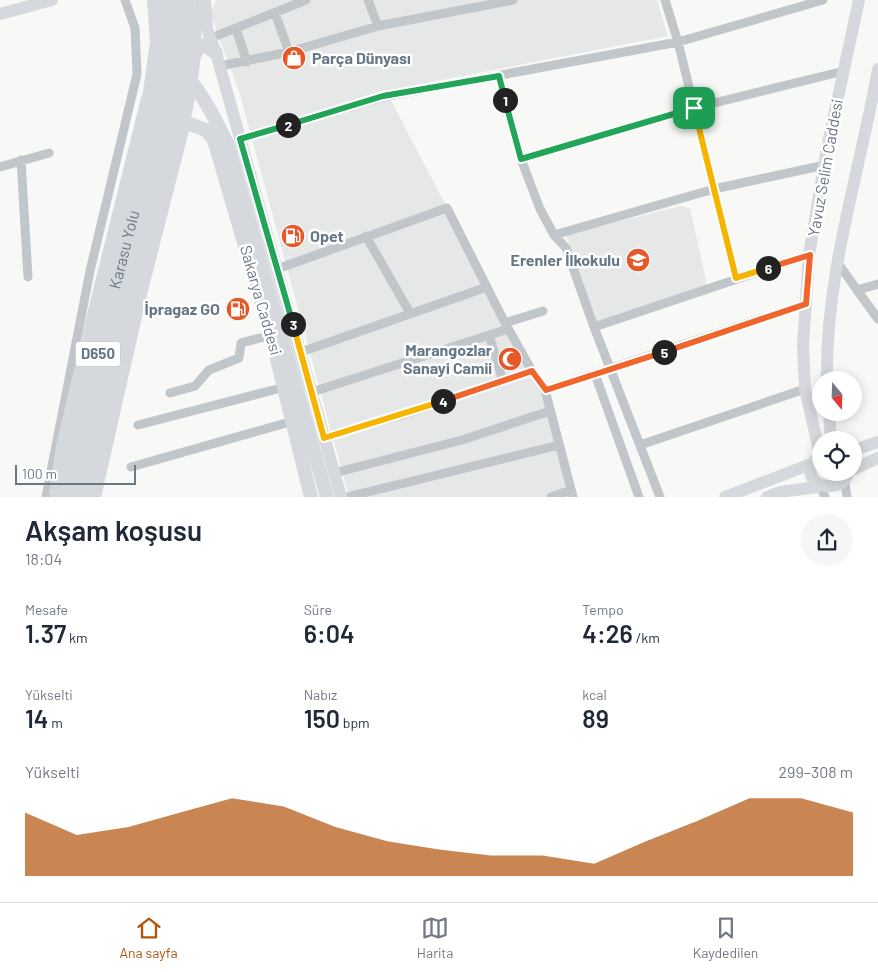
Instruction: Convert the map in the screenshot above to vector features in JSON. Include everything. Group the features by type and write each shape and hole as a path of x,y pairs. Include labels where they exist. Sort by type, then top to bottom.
{"highway":[{"name":"Karasu Yolu","path":"80,497 140,216 163,97 167,50 166,0"},
{"name":"Karasu Yolu","path":"67,497 100,343 176,96 182,40 191,2"},
{"path":"57,497 64,446 149,99"},
{"path":"92,497 140,290 183,122"}],"main road":[{"path":"0,14 35,2 52,0"},
{"path":"149,99 157,42 154,0"},
{"path":"204,0 204,13 341,497"},
{"name":"Yavuz Selim Caddesi","path":"812,431 805,389 803,345 810,255 824,165 859,0"},
{"path":"183,122 192,83 194,57 191,2"},
{"path":"194,36 211,38"},
{"path":"194,57 198,48 205,45 218,59"},
{"name":"Sakarya Caddesi","path":"154,65 174,66 192,83 215,119 228,145 327,497"},
{"name":"Yavuz Selim Caddesi","path":"827,371 826,350 838,264 875,99 878,69"},
{"name":"Sakarya Caddesi","path":"149,99 165,115 206,130 214,140 285,386 311,497"},
{"path":"862,447 878,442"},
{"path":"862,465 878,458"},
{"path":"725,497 812,460"},
{"name":"Yavuz Selim Caddesi","path":"813,481 821,491"},
{"path":"767,497 780,492 834,491 844,481"}],"street":[{"path":"46,497 90,271 138,74 135,28 126,0"},
{"path":"211,38 306,0"},
{"path":"368,0 378,26"},
{"path":"218,59 247,62 378,26 470,4 513,0"},
{"path":"665,0 678,42 736,278"},
{"path":"240,139 383,96 678,42 822,0"},
{"path":"276,13 289,52"},
{"path":"236,29 247,62"},
{"path":"521,159 694,108 844,71"},
{"path":"499,76 521,159 540,209 554,235 566,248 610,370 660,497"},
{"path":"0,167 49,153"},
{"path":"21,160 28,277"},
{"path":"554,235 714,189 824,165"},
{"path":"277,269 447,208 507,326 532,371 546,390 572,494 551,497"},
{"path":"366,236 410,313"},
{"path":"594,327 736,278 810,255"},
{"path":"838,264 878,319"},
{"path":"857,290 878,284"},
{"path":"301,352 487,287"},
{"path":"546,390 806,304"},
{"path":"312,392 489,335 543,311"},
{"path":"170,393 195,386 209,370 239,358 241,343 271,335"},
{"path":"489,335 503,381"},
{"path":"324,438 532,371"},
{"path":"595,374 639,497"},
{"path":"138,425 285,386"},
{"path":"640,445 805,389"},
{"path":"334,473 462,440 550,411"},
{"path":"130,467 293,421"},
{"path":"347,497 559,445"},
{"path":"847,481 847,497"}],"shaded area":[{"path":"216,0 657,0 668,36 386,91 542,389 570,497 349,497 239,91 210,13"},
{"name":"Erenler İlkokulu","path":"680,206 690,208 707,285 594,323 566,235"}],"place":[{"name":"Parça Dünyası","path":"294,58"},
{"name":"Opet","path":"293,236"},
{"name":"Erenler İlkokulu","path":"638,260"},
{"name":"İpragaz GO","path":"238,309"},
{"name":"Marangozlar Sanayi Camii","path":"510,359"}],"route":[{"path":"499,76 521,159 694,108 736,278 810,255 806,304 546,390 532,371 402,415 324,438 240,139 383,96 499,76"}]}
